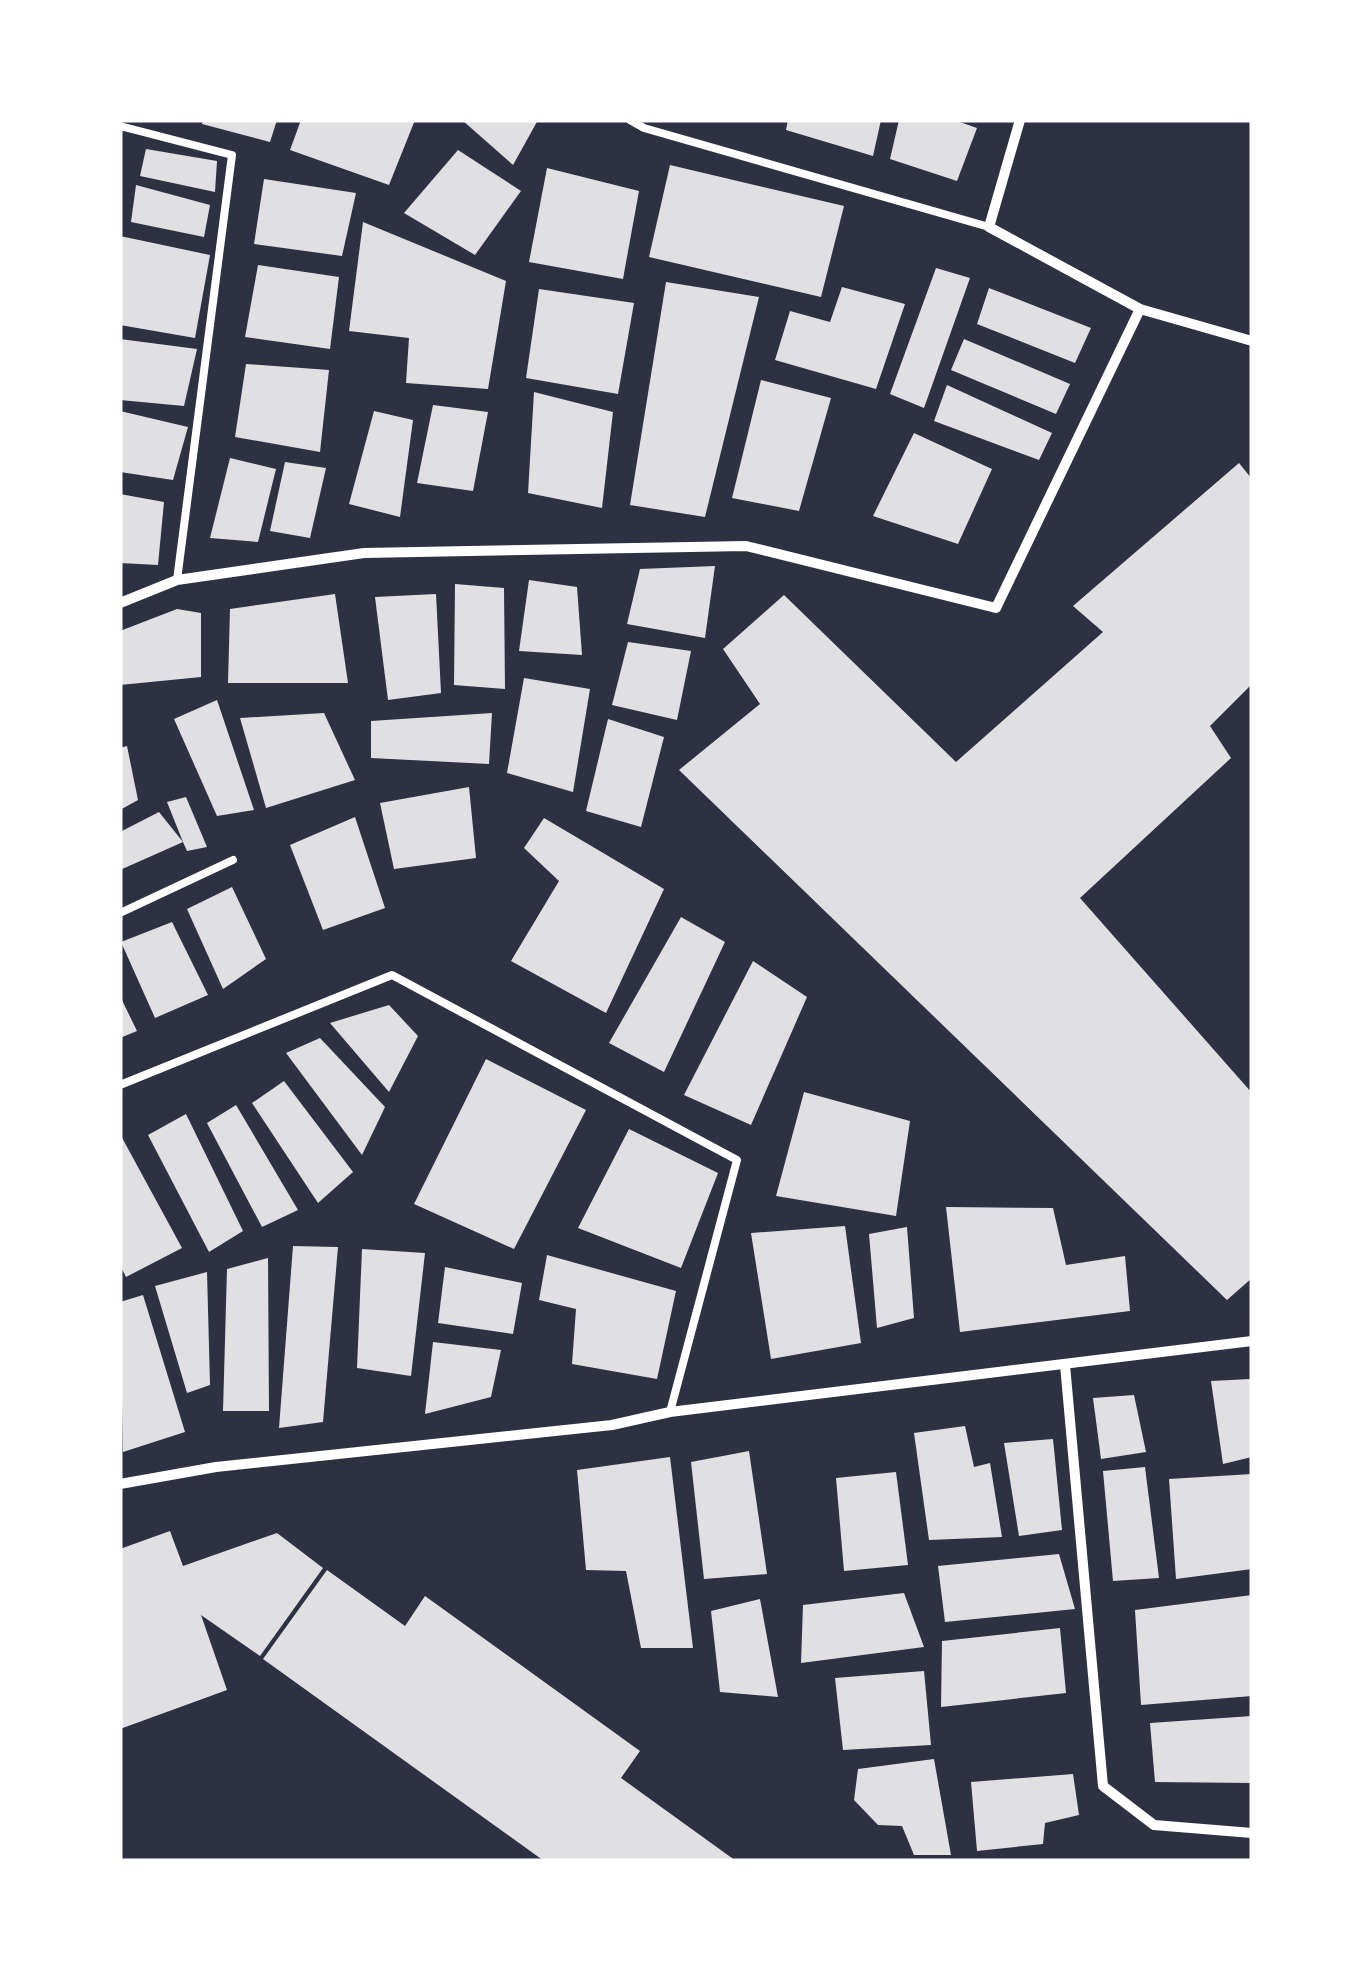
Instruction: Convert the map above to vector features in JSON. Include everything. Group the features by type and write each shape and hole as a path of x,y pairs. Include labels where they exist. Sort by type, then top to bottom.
{"street":[{"path":"1020,120 988,227 1140,309 1252,341"},
{"path":"120,603 178,580 364,553 746,546 996,608 1140,309"},
{"path":"120,1484 216,1467 612,1425 670,1412 1252,1341"},
{"path":"1065,1364 1104,1786 1154,1825 1252,1834"}],"lane":[{"path":"630,120 644,128 988,227"},
{"path":"120,126 232,154 178,580"},
{"path":"120,913 233,860"},
{"path":"120,1085 392,975 737,1160 670,1412"}],"building":[{"path":"203,120 277,120 270,142 202,124"},
{"path":"301,120 415,120 389,185 290,150"},
{"path":"462,120 538,120 513,165"},
{"path":"788,120 881,120 873,156 786,130"},
{"path":"899,120 954,120 977,128 957,181 890,159"},
{"path":"146,149 217,161 215,192 140,176"},
{"path":"458,150 521,191 475,255 404,213"},
{"path":"670,165 844,206 821,297 649,257"},
{"path":"547,168 639,191 623,279 529,262"},
{"path":"264,179 356,193 342,256 254,244"},
{"path":"136,185 210,205 204,237 131,222"},
{"path":"363,222 506,281 488,389 406,383 409,338 349,331"},
{"path":"120,236 210,255 195,338 120,325"},
{"path":"258,265 339,277 330,349 245,337"},
{"path":"936,268 970,278 924,408 890,394"},
{"path":"666,282 759,297 705,517 630,505"},
{"path":"842,287 905,304 876,389 775,360 790,311 830,322"},
{"path":"989,288 1091,328 1075,363 977,324"},
{"path":"539,289 634,303 618,394 526,378"},
{"path":"120,339 197,349 184,406 120,400"},
{"path":"964,339 1070,384 1056,414 951,370"},
{"path":"246,364 329,370 320,452 235,437"},
{"path":"761,380 831,398 799,511 732,498"},
{"path":"947,385 1052,433 1039,460 934,421"},
{"path":"534,392 613,412 602,508 528,493"},
{"path":"433,405 488,412 473,491 417,483"},
{"path":"120,411 188,427 173,480 120,472"},
{"path":"374,411 413,420 400,517 349,504"},
{"path":"914,433 992,469 958,544 873,516"},
{"path":"230,458 276,469 258,542 210,538"},
{"path":"285,462 326,468 310,538 270,531"},
{"path":"1239,463 1252,479 1252,684 1210,726 1231,758 1080,898 1252,1093 1252,1278 1227,1300 679,770 760,704 723,649 784,595 956,762 1103,632 1073,606"},
{"path":"120,494 164,502 158,565 120,563"},
{"path":"715,566 705,638 627,624 640,569"},
{"path":"529,580 577,587 582,655 519,651"},
{"path":"455,584 504,588 505,689 454,685"},
{"path":"335,594 348,683 228,683 230,609"},
{"path":"436,594 441,693 388,700 375,597"},
{"path":"177,609 201,613 201,677 120,685 120,631"},
{"path":"628,642 691,651 677,720 612,705"},
{"path":"524,678 590,689 573,792 507,773"},
{"path":"217,700 254,810 217,816 174,719"},
{"path":"324,713 355,780 266,808 240,718"},
{"path":"492,713 489,764 371,758 371,721"},
{"path":"608,719 664,737 641,827 586,811"},
{"path":"127,746 138,800 120,810 120,748"},
{"path":"469,787 476,858 394,869 380,803"},
{"path":"186,797 207,847 187,851 183,842 167,802"},
{"path":"159,812 183,842 120,870 120,832"},
{"path":"355,817 385,908 323,930 290,845"},
{"path":"544,818 664,889 606,1013 511,961 559,881 524,848"},
{"path":"232,887 266,959 223,989 187,909"},
{"path":"681,917 725,942 664,1072 609,1043"},
{"path":"172,922 208,995 155,1018 121,942"},
{"path":"753,961 807,997 751,1125 684,1095"},
{"path":"120,996 137,1031 120,1038"},
{"path":"389,1005 418,1036 389,1092 330,1023"},
{"path":"320,1038 385,1107 362,1155 286,1053"},
{"path":"486,1059 586,1110 514,1249 414,1204"},
{"path":"284,1081 353,1172 318,1203 252,1103"},
{"path":"804,1092 910,1121 896,1216 776,1196"},
{"path":"236,1105 298,1210 262,1227 207,1123"},
{"path":"186,1114 243,1231 209,1252 148,1135"},
{"path":"629,1129 718,1173 681,1268 578,1228"},
{"path":"120,1134 182,1248 126,1277 120,1265"},
{"path":"946,1207 1053,1208 1066,1265 1125,1256 1130,1311 960,1332"},
{"path":"845,1226 861,1343 771,1359 751,1233"},
{"path":"907,1227 914,1318 877,1328 869,1234"},
{"path":"293,1246 338,1247 323,1422 279,1428"},
{"path":"362,1249 425,1253 411,1376 357,1368"},
{"path":"547,1255 676,1291 657,1379 572,1364 576,1309 539,1300"},
{"path":"268,1258 269,1411 223,1411 227,1269"},
{"path":"445,1267 522,1283 513,1334 438,1323"},
{"path":"207,1272 210,1385 187,1393 155,1286"},
{"path":"143,1295 185,1432 123,1452 120,1302"},
{"path":"433,1342 501,1350 491,1397 425,1414"},
{"path":"1250,1379 1252,1457 1223,1464 1211,1381"},
{"path":"1134,1395 1146,1452 1101,1459 1093,1398"},
{"path":"965,1426 974,1467 990,1463 1002,1537 929,1540 914,1433"},
{"path":"1053,1439 1062,1530 1019,1536 1004,1443"},
{"path":"749,1451 767,1574 704,1579 691,1462"},
{"path":"670,1457 693,1648 641,1648 626,1571 586,1570 577,1470"},
{"path":"1145,1467 1159,1578 1113,1581 1103,1471"},
{"path":"896,1472 908,1565 844,1571 836,1478"},
{"path":"1252,1474 1252,1569 1176,1579 1169,1479"},
{"path":"170,1531 183,1566 277,1533 323,1568 260,1656 201,1615 227,1690 120,1729 120,1549"},
{"path":"1059,1554 1075,1609 945,1622 938,1566"},
{"path":"327,1570 405,1626 425,1596 640,1751 621,1778 736,1861 544,1861 263,1659"},
{"path":"904,1593 924,1647 801,1663 803,1605"},
{"path":"1252,1595 1252,1696 1141,1705 1135,1610"},
{"path":"760,1599 778,1697 720,1692 711,1611"},
{"path":"1060,1628 1066,1693 941,1707 942,1641"},
{"path":"924,1671 931,1745 843,1750 835,1678"},
{"path":"1252,1716 1252,1783 1155,1782 1150,1723"},
{"path":"934,1759 951,1855 914,1855 902,1826 878,1825 854,1800 858,1769"},
{"path":"1073,1774 1079,1815 1045,1823 1043,1844 977,1851 971,1782"}]}
